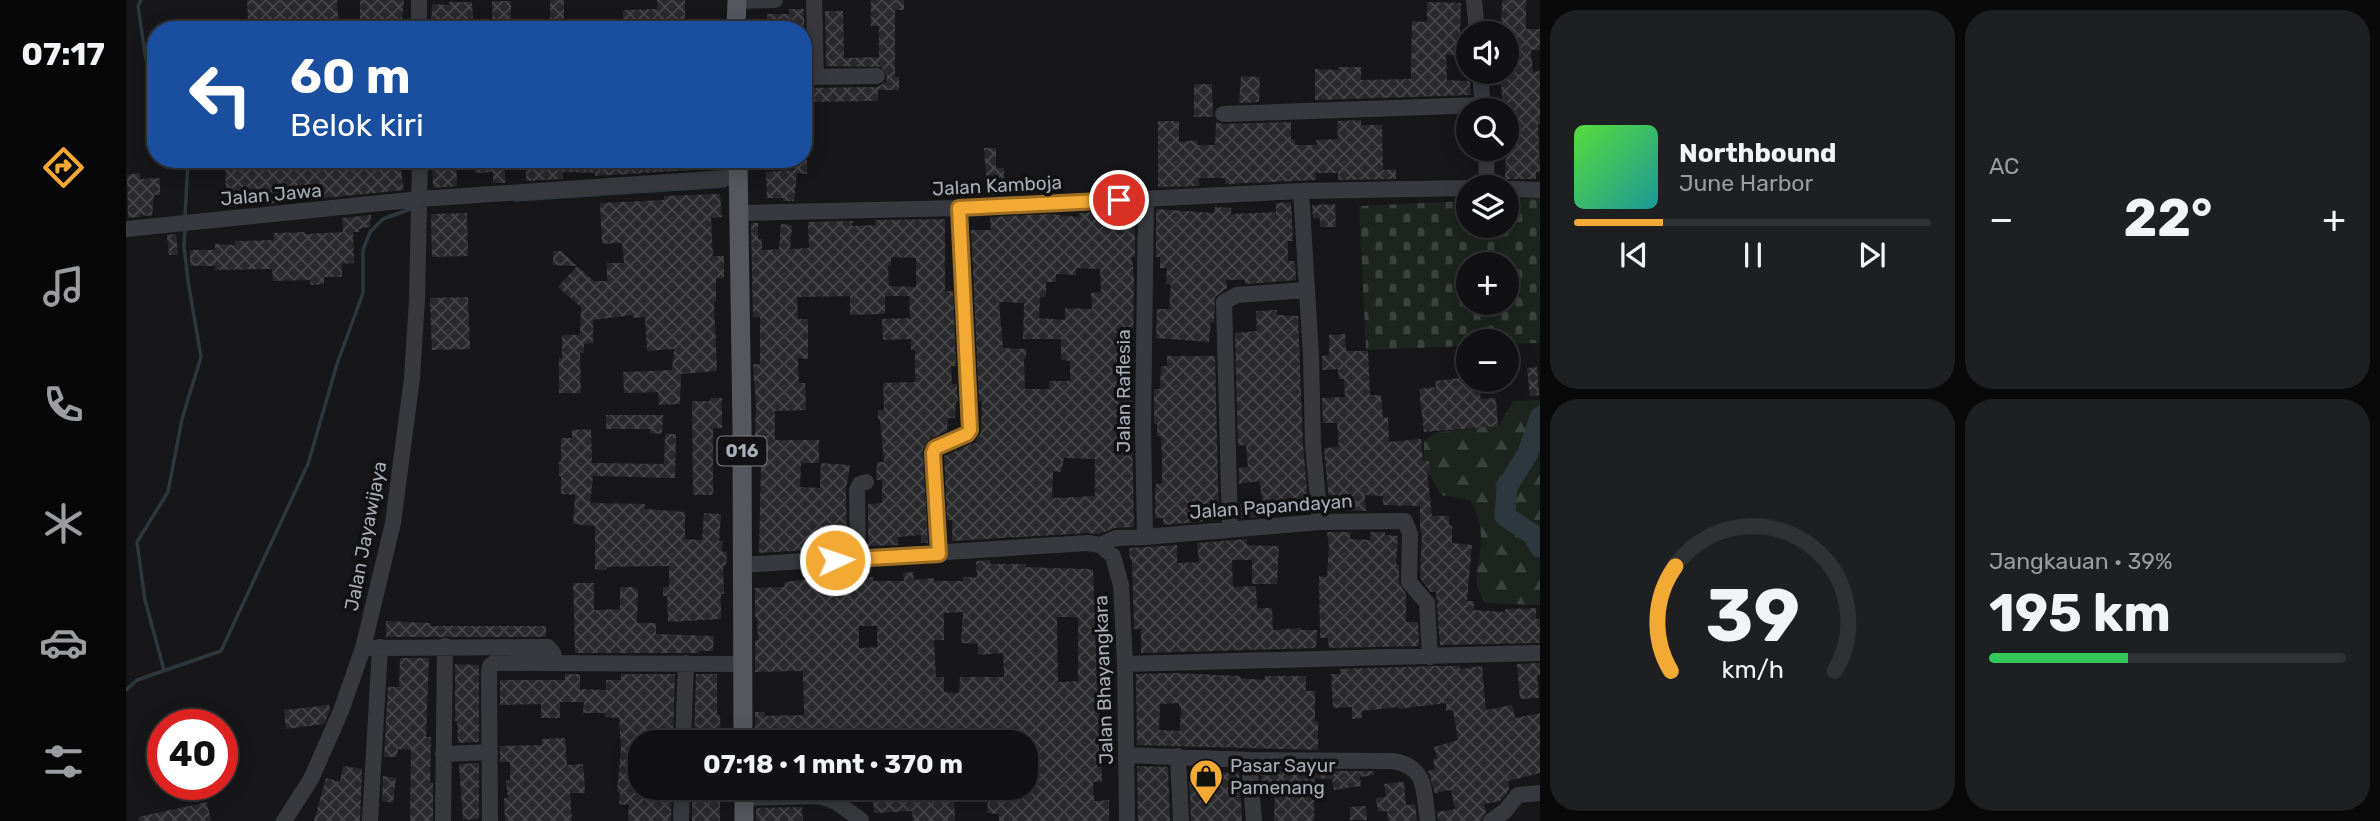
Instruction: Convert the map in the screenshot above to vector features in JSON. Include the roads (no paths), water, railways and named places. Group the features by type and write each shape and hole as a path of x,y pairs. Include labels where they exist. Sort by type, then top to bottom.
{"main road":[{"path":"736,21 737,0"},
{"name":"016","path":"738,168 743,730"},
{"path":"744,800 744,821"}],"street":[{"path":"419,0 419,21"},
{"path":"737,0 775,0"},
{"path":"812,38 814,0"},
{"path":"1474,0 1476,21"},
{"path":"812,77 877,76"},
{"path":"1223,114 1456,109"},
{"name":"Jalan Jayawijaya","path":"284,821 312,779 341,711 363,648 393,523 412,378 420,168"},
{"name":"Jalan Jawa","path":"126,229 420,206 738,168"},
{"name":"Jalan Kamboja","path":"738,213 959,208 1301,191 1456,188"},
{"path":"1519,189 1540,190"},
{"path":"1301,191 1311,356 1313,445 1320,522"},
{"name":"Jalan Raflesia","path":"1145,537 1143,429 1146,198"},
{"path":"939,554 933,453 935,448 967,434 970,430 959,208"},
{"path":"1230,529 1224,302 1237,295 1306,290"},
{"path":"858,559 857,490 860,484 866,482"},
{"name":"Jalan Papandayan","path":"1145,537 1320,522 1405,521 1408,526 1409,582 1427,603 1430,657"},
{"path":"742,565 1088,543 1100,545 1116,538 1145,537"},
{"name":"Jalan Bhayangkara","path":"1100,545 1113,556 1118,570 1125,664 1127,821"},
{"path":"370,821 380,646"},
{"path":"443,821 445,646"},
{"path":"363,648 548,647 553,653 555,663"},
{"path":"1125,664 1540,653"},
{"path":"490,821 490,666 495,663 742,664"},
{"path":"683,730 686,663"},
{"path":"443,754 490,752"},
{"path":"1126,755 1249,760 1393,761 1408,764 1417,771 1421,781 1428,821"},
{"path":"1178,756 1181,821"},
{"path":"1249,760 1254,821"},
{"path":"1491,821 1505,811 1518,795 1540,793"},
{"path":"681,821 682,800"},
{"path":"831,800 861,820"}],"waterway":[{"path":"141,0 138,6 147,62"},
{"path":"185,217 188,168"},
{"path":"515,200 725,186"},
{"path":"126,690 137,680 221,651 308,464 337,364 363,293 363,250 370,232 383,219 413,208"},
{"path":"164,670 145,600 137,542 168,492 182,419 201,357 188,281 185,228"},
{"path":"1540,417 1528,453 1507,487 1505,516 1532,534 1540,547"}],"place":[{"name":"Pasar Sayur Pamenang","path":"1206,806"}]}
